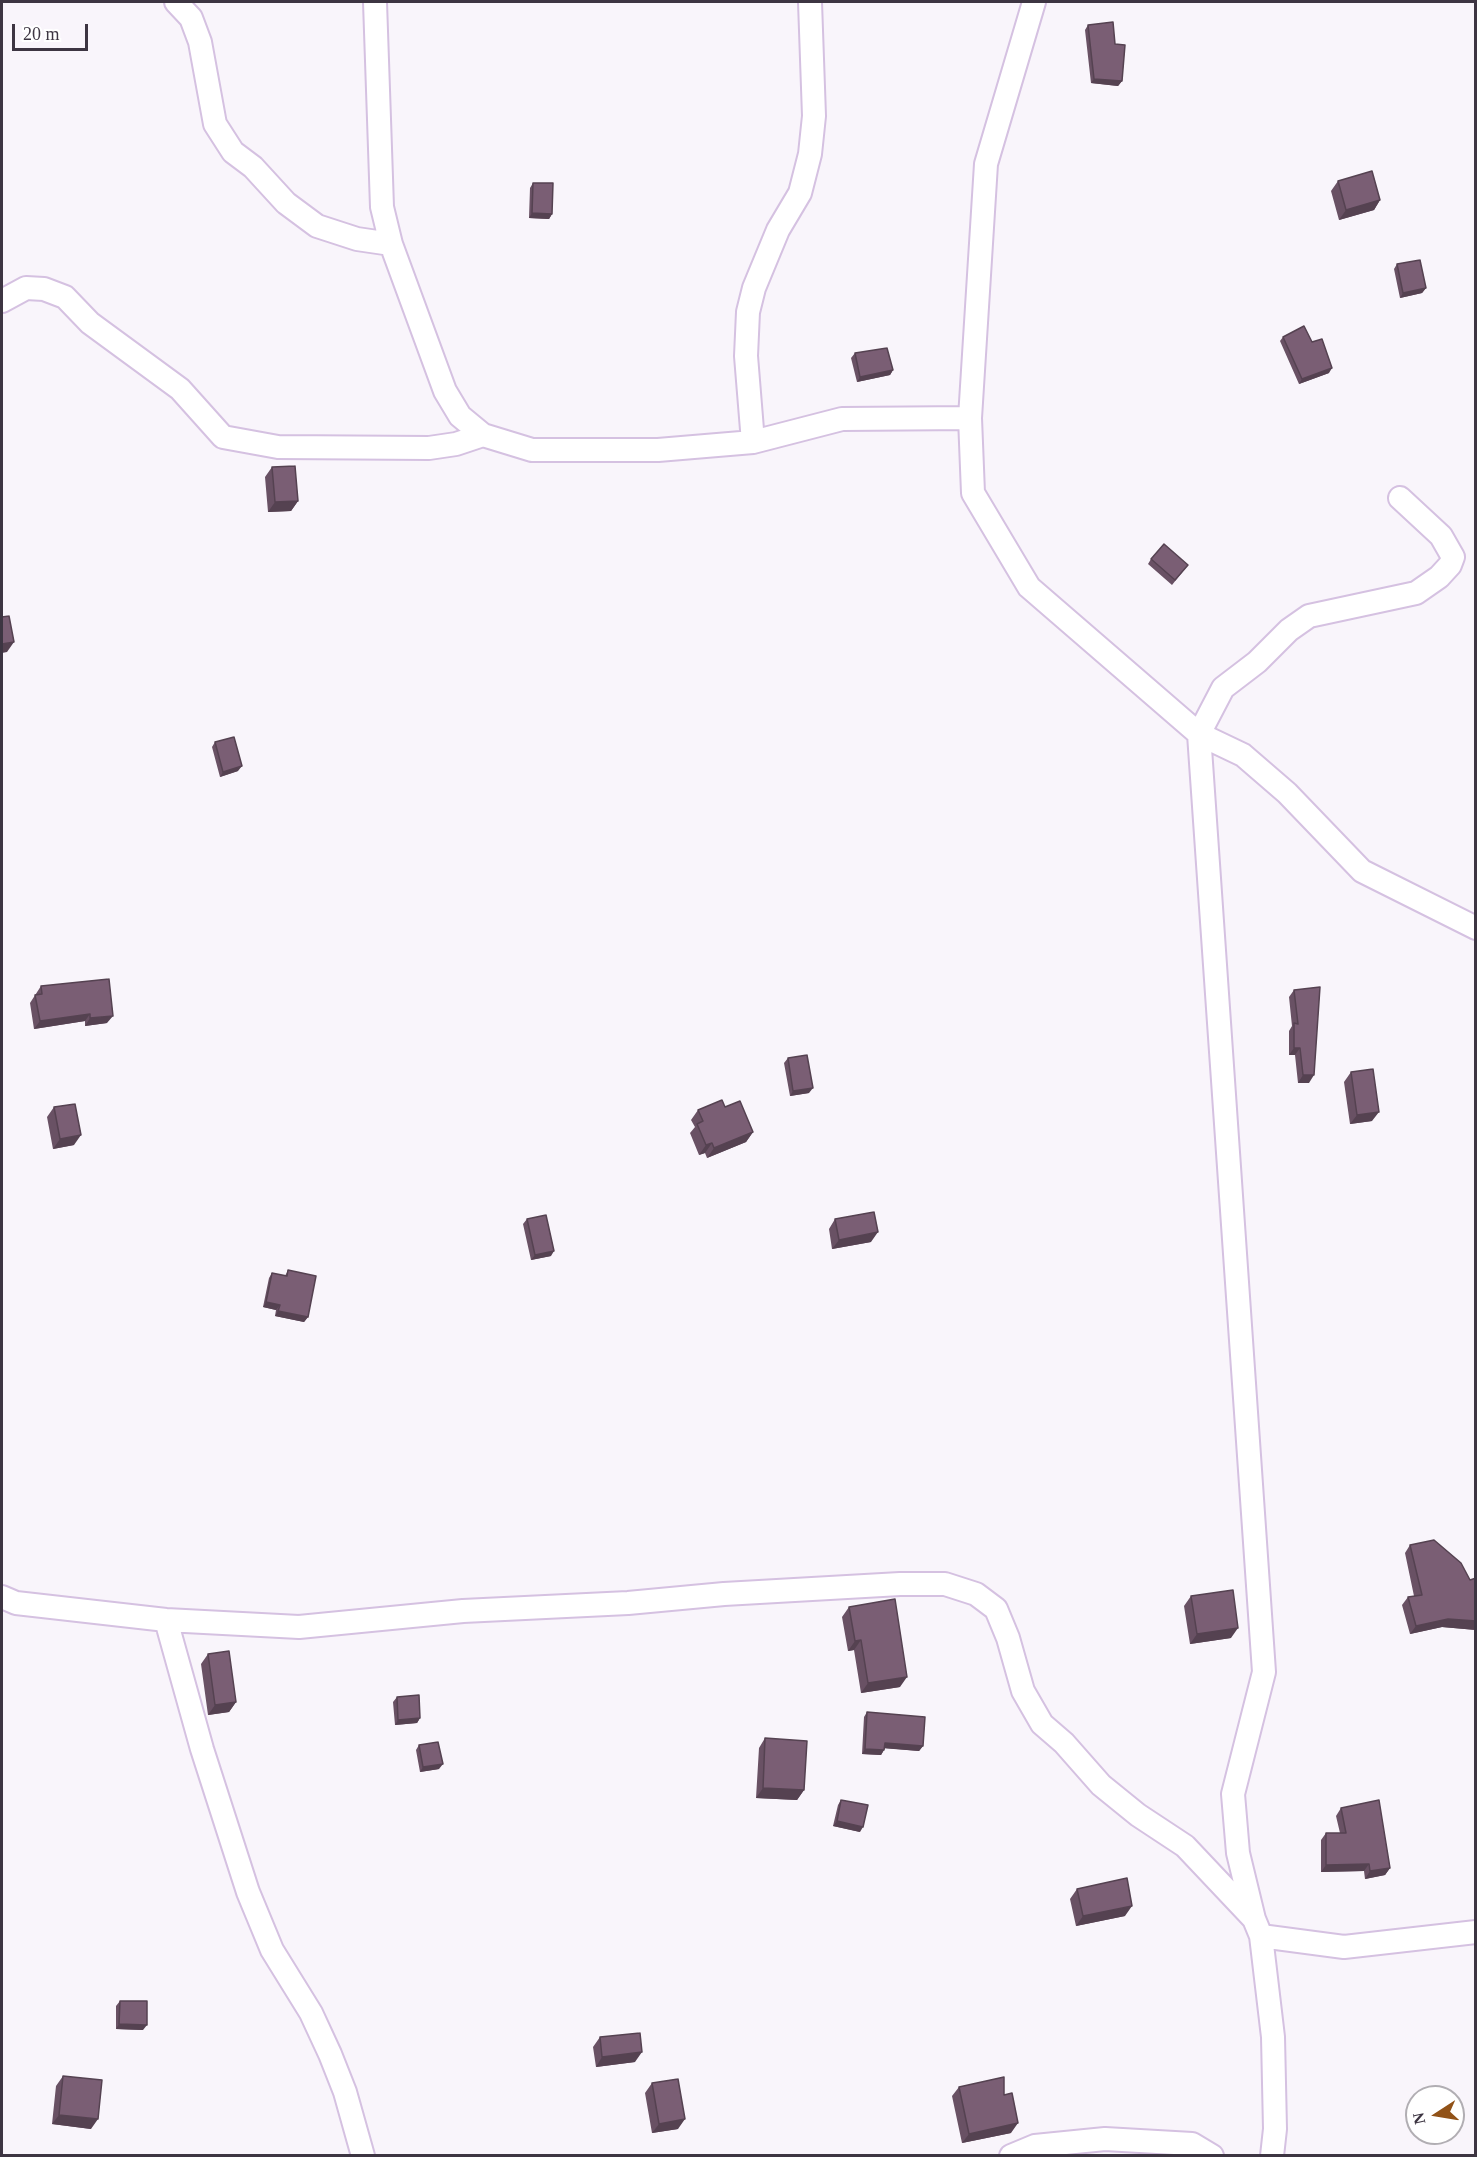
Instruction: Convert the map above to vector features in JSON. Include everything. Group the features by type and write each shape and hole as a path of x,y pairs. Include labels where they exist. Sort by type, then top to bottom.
{"street":[{"path":"176,2 191,18 200,42 215,124 233,152 253,167 286,203 317,226 357,239 391,244"},
{"path":"375,2 382,207 391,244 445,391 460,416 483,435 532,450 658,450 753,442 842,419 970,417"},
{"path":"753,442 746,356 748,312 754,288 778,230 800,193 810,154 814,116 810,2"},
{"path":"1034,2 986,164 970,417 973,493 1029,588 1198,734 1243,755 1287,793 1336,848 1362,871 1476,928"},
{"path":"2,301 26,288 45,289 65,297 90,323 180,389 223,437 278,447 429,448 456,444 483,435"},
{"path":"1272,2156 1275,2129 1273,2037 1258,1928 1238,1853 1233,1794 1264,1672 1198,734 1223,688 1257,662 1288,630 1309,616 1416,593 1439,577 1450,565 1453,557 1441,536 1400,498"},
{"path":"2,1598 16,1603 166,1620 299,1627 463,1611 628,1603 724,1593 900,1584 945,1584 976,1594 996,1609 1008,1638 1023,1691 1042,1724 1064,1743 1101,1785 1138,1815 1185,1846 1258,1928 1344,1947 1476,1932"},
{"path":"166,1620 202,1749 248,1892 272,1950 310,2013 330,2054 345,2092 363,2156"},
{"path":"1011,2156 1035,2146 1104,2139 1192,2144 1212,2156"}],"building":[{"path":"1113,22 1115,44 1125,45 1122,81 1094,79 1088,25"},
{"path":"1372,171 1380,200 1346,210 1338,181"},
{"path":"533,183 553,183 552,214 532,213"},
{"path":"1420,260 1426,288 1403,293 1397,264"},
{"path":"1304,326 1312,342 1322,339 1332,368 1302,379 1283,337"},
{"path":"887,348 893,370 860,377 855,353"},
{"path":"295,466 298,501 275,502 272,467"},
{"path":"1164,544 1188,565 1175,580 1151,559"},
{"path":"9,616 14,642 2,644 2,617"},
{"path":"234,737 242,766 223,772 215,742"},
{"path":"109,979 113,1016 90,1018 90,1014 40,1021 35,995 42,994 41,986"},
{"path":"1320,987 1314,1075 1303,1075 1300,1048 1294,1048 1294,1023 1298,1024 1294,990"},
{"path":"807,1055 813,1088 793,1091 788,1058"},
{"path":"1373,1069 1379,1112 1357,1115 1351,1072"},
{"path":"722,1100 725,1107 740,1101 753,1132 714,1148 712,1143 706,1145 697,1124 703,1121 698,1110"},
{"path":"75,1104 81,1135 60,1139 54,1107"},
{"path":"874,1212 878,1232 839,1240 835,1219"},
{"path":"546,1215 554,1251 535,1255 527,1219"},
{"path":"288,1270 316,1276 308,1317 278,1311 280,1305 266,1302 272,1273 287,1276"},
{"path":"1434,1540 1461,1563 1470,1580 1476,1578 1476,1621 1448,1619 1416,1626 1408,1597 1422,1595 1410,1545"},
{"path":"1233,1590 1238,1628 1197,1634 1191,1596"},
{"path":"895,1599 907,1677 868,1683 861,1640 855,1641 849,1607"},
{"path":"229,1651 236,1702 215,1705 208,1654"},
{"path":"419,1695 420,1718 398,1720 397,1697"},
{"path":"867,1712 925,1717 923,1746 885,1743 884,1750 865,1749"},
{"path":"765,1738 807,1741 804,1790 763,1788"},
{"path":"438,1742 443,1764 423,1767 419,1745"},
{"path":"841,1800 868,1805 863,1827 837,1821"},
{"path":"1379,1800 1390,1868 1370,1871 1369,1864 1326,1865 1326,1833 1346,1833 1341,1808"},
{"path":"1127,1878 1132,1906 1083,1916 1077,1889"},
{"path":"120,2001 147,2001 147,2025 119,2024"},
{"path":"640,2033 642,2052 602,2057 600,2037"},
{"path":"63,2076 102,2080 98,2119 59,2115"},
{"path":"1004,2077 1004,2095 1012,2093 1018,2123 969,2134 959,2087"},
{"path":"678,2079 685,2119 659,2124 652,2083"}]}
